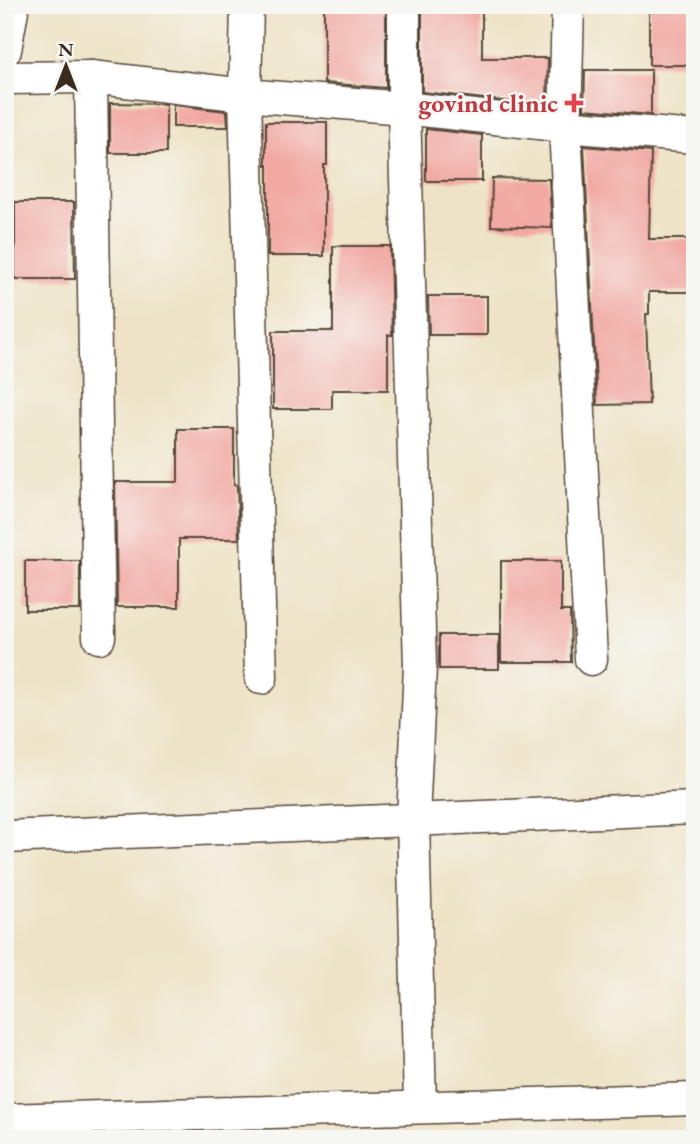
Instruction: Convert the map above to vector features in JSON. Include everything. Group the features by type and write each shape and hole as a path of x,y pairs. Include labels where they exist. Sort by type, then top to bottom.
{"street":[{"path":"5,50 13,5"},
{"path":"247,5 246,94 261,678"},
{"path":"404,5 404,108 420,666 413,820 420,1106"},
{"path":"568,5 565,126 591,659"},
{"path":"91,77 99,637"},
{"path":"5,78 91,77 695,137"},
{"path":"5,837 695,808"},
{"path":"5,1120 695,1099"}],"building":[{"path":"324,5 386,5 386,88 324,83"},
{"path":"422,5 482,5 482,58 548,58 547,106 422,92"},
{"path":"649,5 695,5 695,65 649,65"},
{"path":"585,70 651,70 651,115 584,109"},
{"path":"110,103 166,104 166,153 110,153"},
{"path":"173,105 227,111 228,127 173,127"},
{"path":"266,122 327,122 324,256 268,256"},
{"path":"426,129 482,135 482,181 426,181"},
{"path":"584,146 651,152 649,239 695,239 695,292 649,292 649,314 646,314 649,404 597,405"},
{"path":"492,178 549,179 552,228 491,226"},
{"path":"15,202 74,202 75,279 15,279"},
{"path":"333,246 390,246 392,335 388,335 388,390 332,390 332,409 273,409 273,331 333,331"},
{"path":"428,296 487,296 487,335 429,335"},
{"path":"178,429 234,429 234,485 237,485 239,539 179,539 179,607 117,607 115,482 178,482"},
{"path":"25,561 80,561 80,610 25,610"},
{"path":"501,561 561,561 561,611 570,611 571,662 501,662"},
{"path":"439,635 499,635 499,669 439,669"}],"place":[{"name":"govind clinic","path":"574,103"}]}
